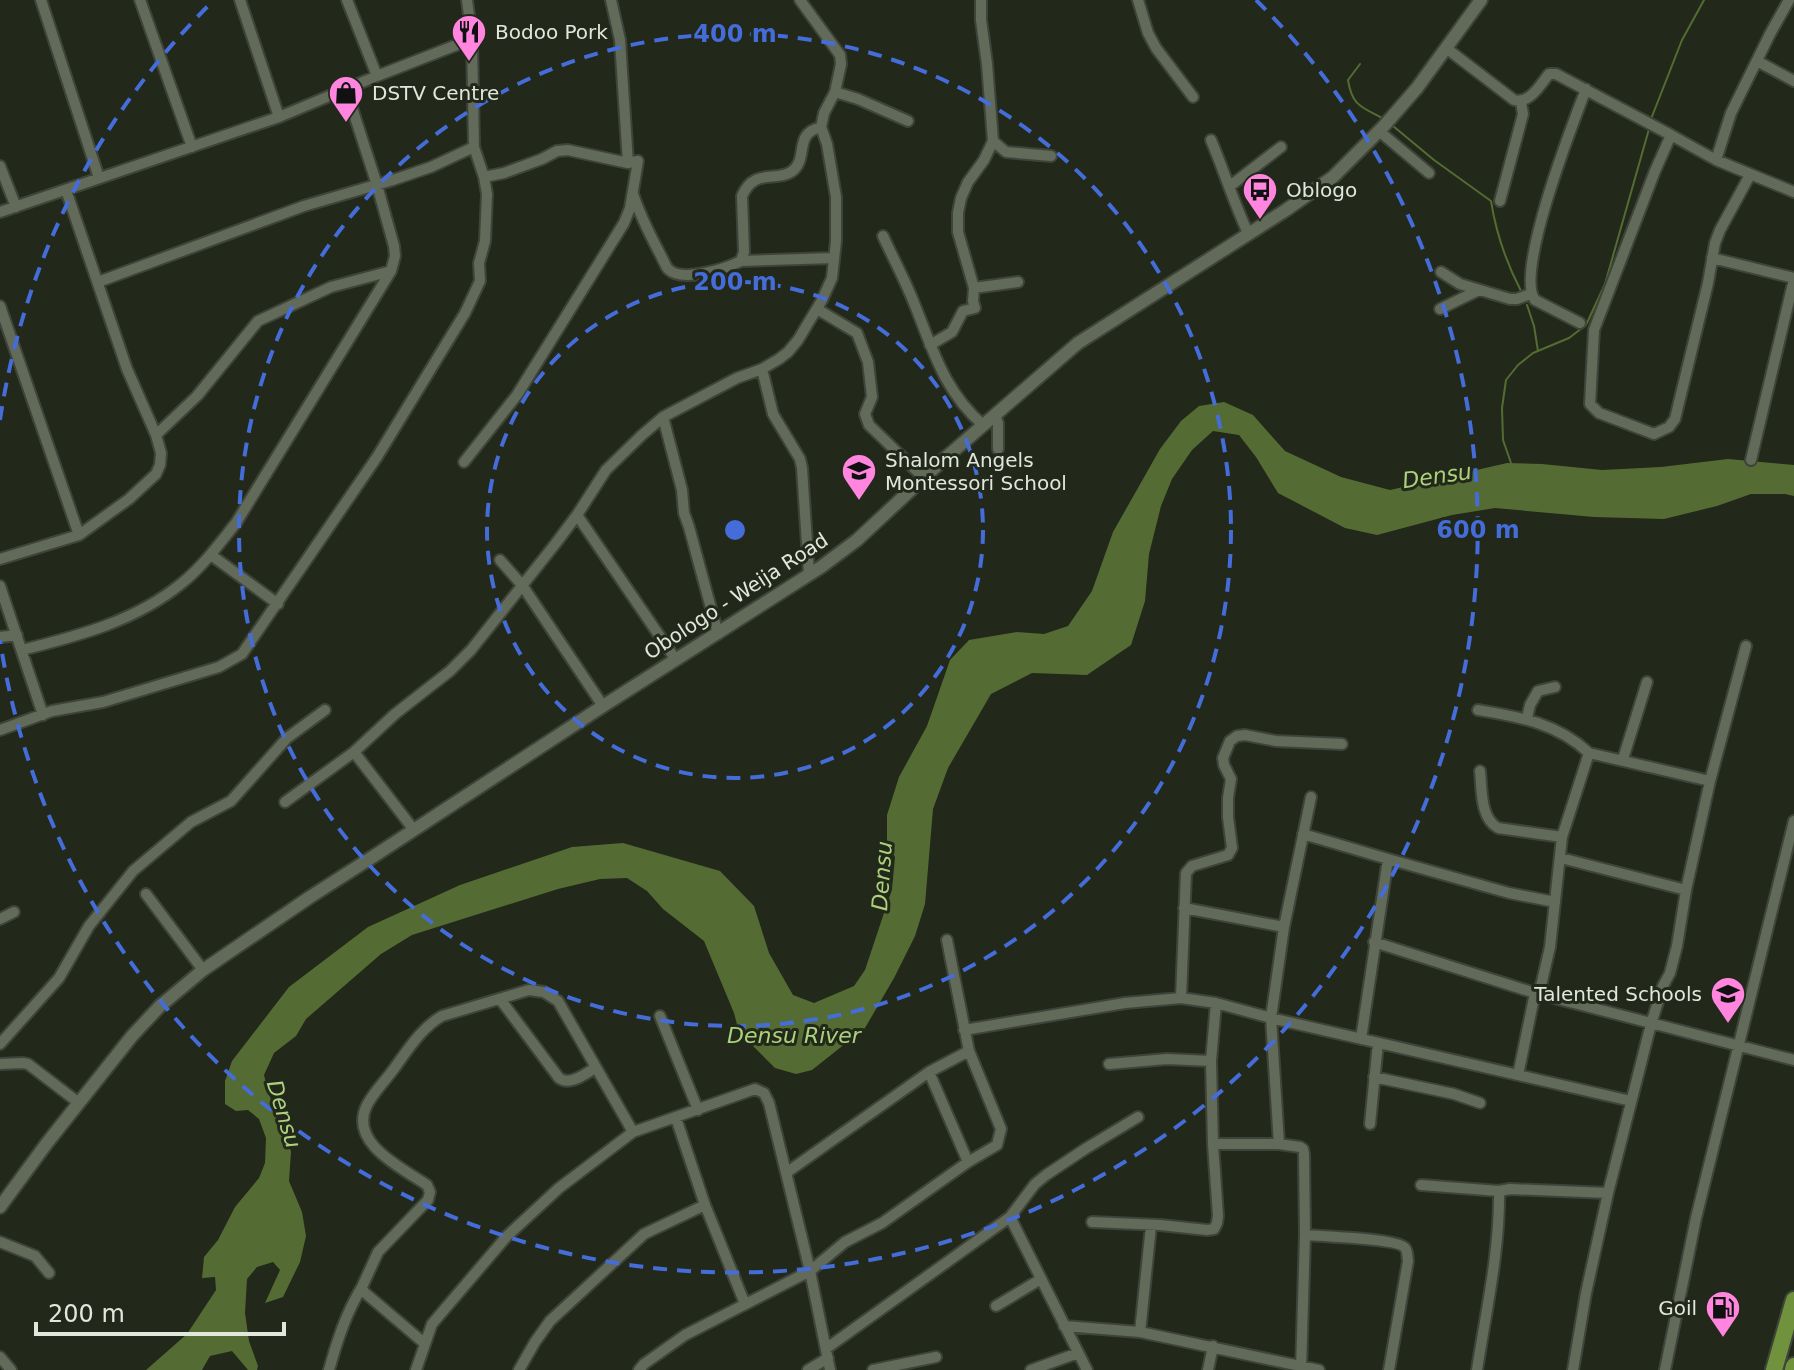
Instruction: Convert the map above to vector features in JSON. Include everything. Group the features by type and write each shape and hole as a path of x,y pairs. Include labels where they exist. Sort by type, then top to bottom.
{"highway":[{"path":"1774,1370 1793,1311"}],"street":[{"path":"41,0 99,178"},
{"path":"140,0 192,147"},
{"path":"240,0 279,117"},
{"path":"347,0 377,76"},
{"path":"0,730 52,711 103,702 219,667 242,654 377,457 465,313 480,281 479,263 485,241 487,194 474,147 472,39 467,0"},
{"path":"611,0 620,40 628,163"},
{"path":"285,802 354,752 471,650 577,515 606,470 663,417 737,378 762,369 788,352 798,340 832,278 836,197 821,127 824,113 835,92 841,64 840,55 800,0"},
{"path":"930,345 952,332 963,311 975,308 974,288 958,232 958,213 968,182 993,141 981,0"},
{"path":"1138,0 1156,48 1193,97"},
{"name":"Obologo - Weija Road","path":"0,1207 132,1036 160,1006 203,970 857,540 1078,343 1333,177 1417,88 1481,0"},
{"path":"1716,160 1731,113 1789,0"},
{"path":"0,212 279,117 472,39"},
{"path":"1446,48 1514,100 1521,102 1528,98 1549,74 1564,77 1716,160 1794,192"},
{"path":"1757,61 1794,81"},
{"path":"22,650 109,626 151,605 183,583 211,555 236,523 391,271 394,246 346,89"},
{"path":"1580,323 1535,300 1530,294 1539,224 1586,89"},
{"path":"835,92 908,121"},
{"path":"1500,201 1523,114 1521,102"},
{"path":"741,261 744,252 742,196 745,189 764,176 790,173 800,157 807,133 821,127"},
{"path":"1379,131 1429,173"},
{"path":"1671,135 1594,330 1590,404 1599,413 1654,434 1669,427 1675,419 1720,230 1750,175"},
{"path":"1211,140 1248,233"},
{"path":"993,141 1006,152 1051,156"},
{"path":"98,282 304,206 431,167 474,147"},
{"path":"1230,186 1281,147"},
{"path":"464,462 517,395 624,223 630,208 638,161 628,163 568,150 557,151 504,173 484,177"},
{"path":"0,166 16,207"},
{"path":"0,559 79,535 129,499 156,474 160,465 161,453 156,435 127,369 66,190"},
{"path":"632,192 642,220 669,270 679,274 693,275 741,261 834,258"},
{"path":"883,236 957,399 983,425"},
{"path":"1712,258 1794,278 1751,460"},
{"path":"156,435 197,396 258,321 331,287 391,271"},
{"path":"1441,272 1460,284 1510,299 1530,294"},
{"path":"974,288 1018,282"},
{"path":"1440,309 1479,290"},
{"path":"0,306 79,535"},
{"path":"817,309 857,333 868,362 872,397 865,414 869,425 924,478"},
{"path":"762,369 773,414 800,459 809,574"},
{"path":"995,415 998,449"},
{"path":"663,417 682,490 684,513 718,634"},
{"path":"577,515 676,660"},
{"path":"211,555 278,604"},
{"path":"500,560 522,585 603,706"},
{"path":"0,586 43,715"},
{"path":"0,637 17,635"},
{"path":"1573,1370 1608,1193 1651,1024 1677,946 1710,781 1746,646"},
{"path":"1623,759 1647,682"},
{"path":"1527,718 1538,691 1555,687"},
{"path":"0,1044 59,978 89,926 133,871 191,822 231,801 287,738 325,710"},
{"path":"1478,710 1527,718 1574,739 1589,753 1710,781"},
{"path":"1181,998 1186,873 1192,866 1228,855 1232,848 1228,817 1231,779 1223,758 1230,741 1245,735 1276,741 1342,744"},
{"path":"354,752 414,830"},
{"path":"1518,1075 1535,993 1541,986 1545,969 1562,837 1589,753"},
{"path":"1480,771 1486,815 1490,823 1498,828 1562,837"},
{"path":"1279,1144 1271,1018 1284,927 1311,797"},
{"path":"1665,1370 1696,1218 1794,821"},
{"path":"1303,834 1509,893 1555,902"},
{"path":"1561,858 1686,890"},
{"path":"1361,1039 1388,859"},
{"path":"146,894 203,970"},
{"path":"1184,908 1284,927"},
{"path":"0,919 14,912"},
{"path":"639,1370 685,1335 810,1271 845,1242 882,1223 997,1145 1001,1129 969,1051 947,940"},
{"path":"1374,942 1535,993 1794,1060"},
{"path":"329,1370 339,1334 378,1252 428,1200 430,1192 427,1185 375,1150 364,1129 363,1118 367,1104 434,1021 529,990 552,996 558,1001 633,1132"},
{"path":"964,1030 1125,1003 1181,998 1216,1003 1631,1101"},
{"path":"500,999 564,1082 595,1068"},
{"path":"1092,1222 1214,1229 1218,1216 1211,1061 1216,1003"},
{"path":"660,1016 698,1110"},
{"path":"1370,1124 1378,1043"},
{"path":"786,1173 929,1072 969,1051"},
{"path":"1109,1064 1167,1059 1211,1061"},
{"path":"0,1064 28,1064 79,1103"},
{"path":"929,1072 968,1162"},
{"path":"1374,1077 1402,1081 1480,1103"},
{"path":"416,1370 432,1324 507,1236 559,1188 633,1132 755,1089 764,1093 769,1103 810,1271 830,1370"},
{"path":"808,1370 1010,1217 1035,1184 1046,1175 1138,1117"},
{"path":"676,1118 705,1205 745,1304"},
{"path":"1213,1144 1279,1144 1303,1149 1305,1235 1301,1368"},
{"path":"1421,1185 1499,1191 1608,1193"},
{"path":"1477,1370 1492,1268 1499,1191"},
{"path":"519,1370 550,1321 644,1234 705,1205"},
{"path":"1010,1217 1087,1370"},
{"path":"1140,1332 1151,1226"},
{"path":"1305,1235 1386,1241 1407,1250 1408,1261 1389,1370"},
{"path":"0,1242 35,1256 49,1273"},
{"path":"996,1306 1041,1279"},
{"path":"362,1287 424,1343"},
{"path":"1064,1326 1140,1332 1319,1370"},
{"path":"1208,1370 1213,1346"},
{"path":"1031,1370 1078,1353"},
{"path":"0,1357 11,1370"},
{"path":"873,1370 936,1357"}],"water":[{"name":"Densu River","path":"1224,402 1253,415 1285,451 1341,477 1390,490 1507,463 1602,470 1728,459 1794,465 1794,496 1751,494 1664,519 1594,517 1495,508 1452,515 1377,535 1345,528 1278,493 1239,435 1213,431 1192,450 1172,479 1161,506 1149,554 1145,601 1131,645 1087,675 1032,673 991,694 948,768 933,809 925,904 915,936 865,1028 812,1070 796,1074 775,1068 739,1032 704,941 663,909 647,891 627,878 600,879 558,889 412,935 381,954 306,1019 296,1036 274,1053 264,1075 269,1095 284,1125 291,1152 289,1181 302,1212 306,1236 300,1262 283,1297 265,1303 280,1270 273,1262 257,1267 247,1279 245,1313 257,1370 248,1370 232,1351 210,1356 202,1370 146,1370 187,1334 216,1290 215,1277 202,1278 204,1257 218,1240 235,1207 259,1178 265,1163 266,1138 259,1119 248,1110 236,1111 225,1104 225,1081 232,1061 289,987 368,927 460,885 572,847 623,843 720,871 754,906 769,953 793,995 814,1003 854,986 865,970 892,889 895,857 887,844 887,815 899,777 927,726 950,660 969,640 1017,632 1044,634 1068,626 1092,591 1113,532 1160,449 1181,421 1199,406"}],"waterway":[{"path":"1651,119 1682,40 1704,0"},
{"path":"1360,64 1348,80 1352,95 1359,105 1382,118"},
{"path":"1393,126 1491,201 1502,247 1521,291"},
{"path":"1511,463 1503,440 1502,408 1506,380 1533,353 1569,338 1586,325 1605,284 1649,129"},
{"path":"1527,305 1538,351"}],"place":[{"name":"Bodoo Pork","path":"469,63"},
{"name":"DSTV Centre","path":"346,124"},
{"name":"Oblogo","path":"1260,221"},
{"name":"Shalom Angels Montessori School","path":"859,502"},
{"name":"Talented Schools","path":"1728,1025"},
{"name":"Goil","path":"1723,1339"}],"water label":[{"name":"Densu","path":"1437,476"},
{"name":"Densu","path":"882,876"},
{"name":"Densu","path":"284,1114"}]}
